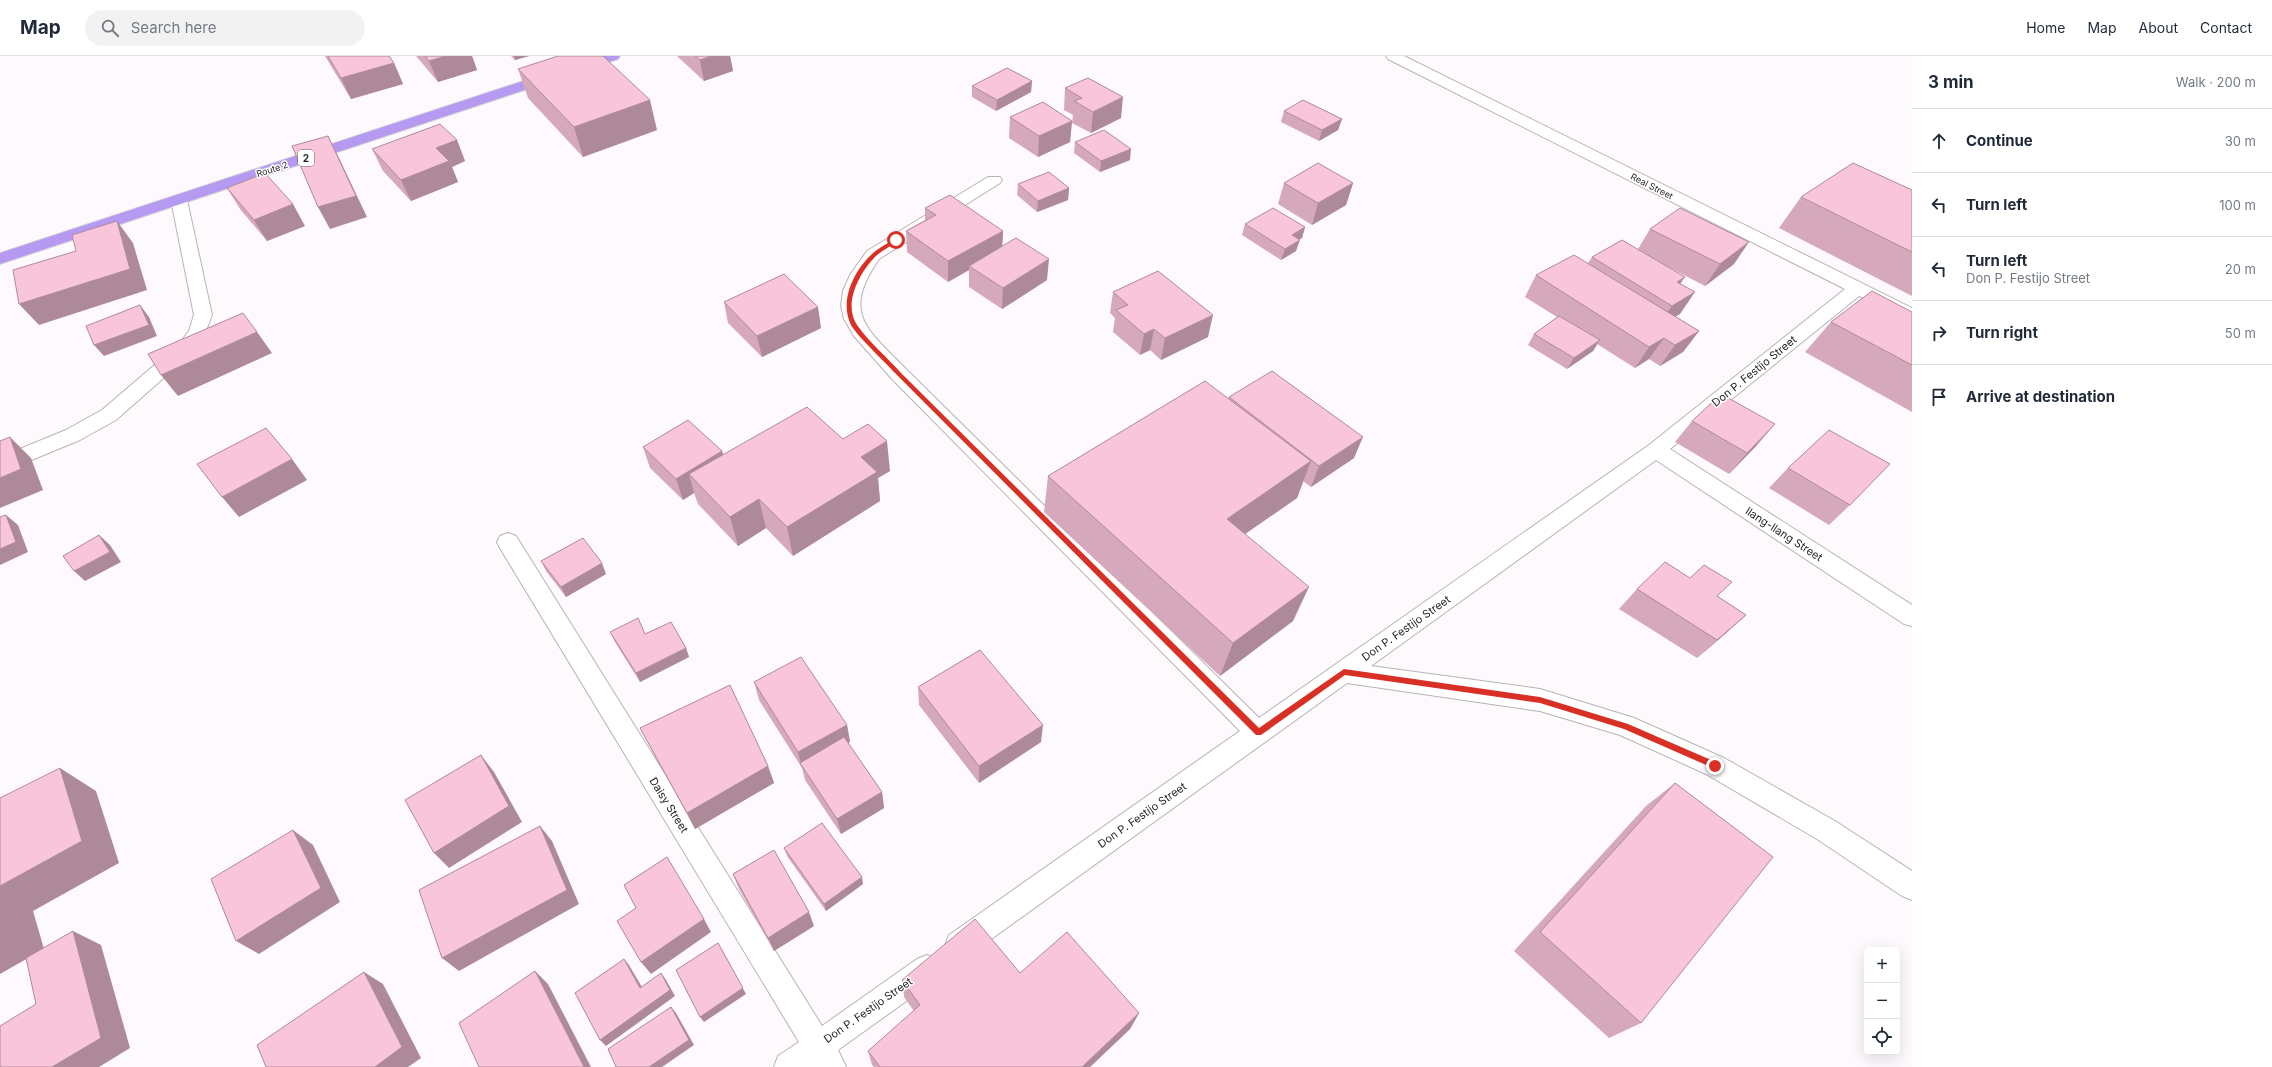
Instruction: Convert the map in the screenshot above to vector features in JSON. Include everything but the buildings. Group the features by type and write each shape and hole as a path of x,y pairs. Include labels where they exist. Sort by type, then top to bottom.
{"highway":[{"name":"Route 2","path":"0,259 613,56"}],"street":[{"name":"Real Street","path":"1393,56 1912,315"},
{"path":"994,180 873,255 860,271 852,289 850,306 854,324 899,374 1258,733"},
{"path":"0,465 73,435 109,415 186,348 198,332 202,315 179,200"},
{"name":"Don P. Festijo Street","path":"789,1067 825,1057 1258,733 1656,450 1858,288"},
{"name":"Ilang-Ilang Street","path":"1656,450 1912,617"},
{"name":"Daisy Street","path":"508,542 825,1057"},
{"path":"1344,672 1540,700 1625,726 1715,766 1826,830 1912,887"}],"route":[{"path":"896,240 873,255 860,271 852,289 850,306 854,324 899,374 1258,733 1344,672 1540,700 1625,726 1715,766"}]}
